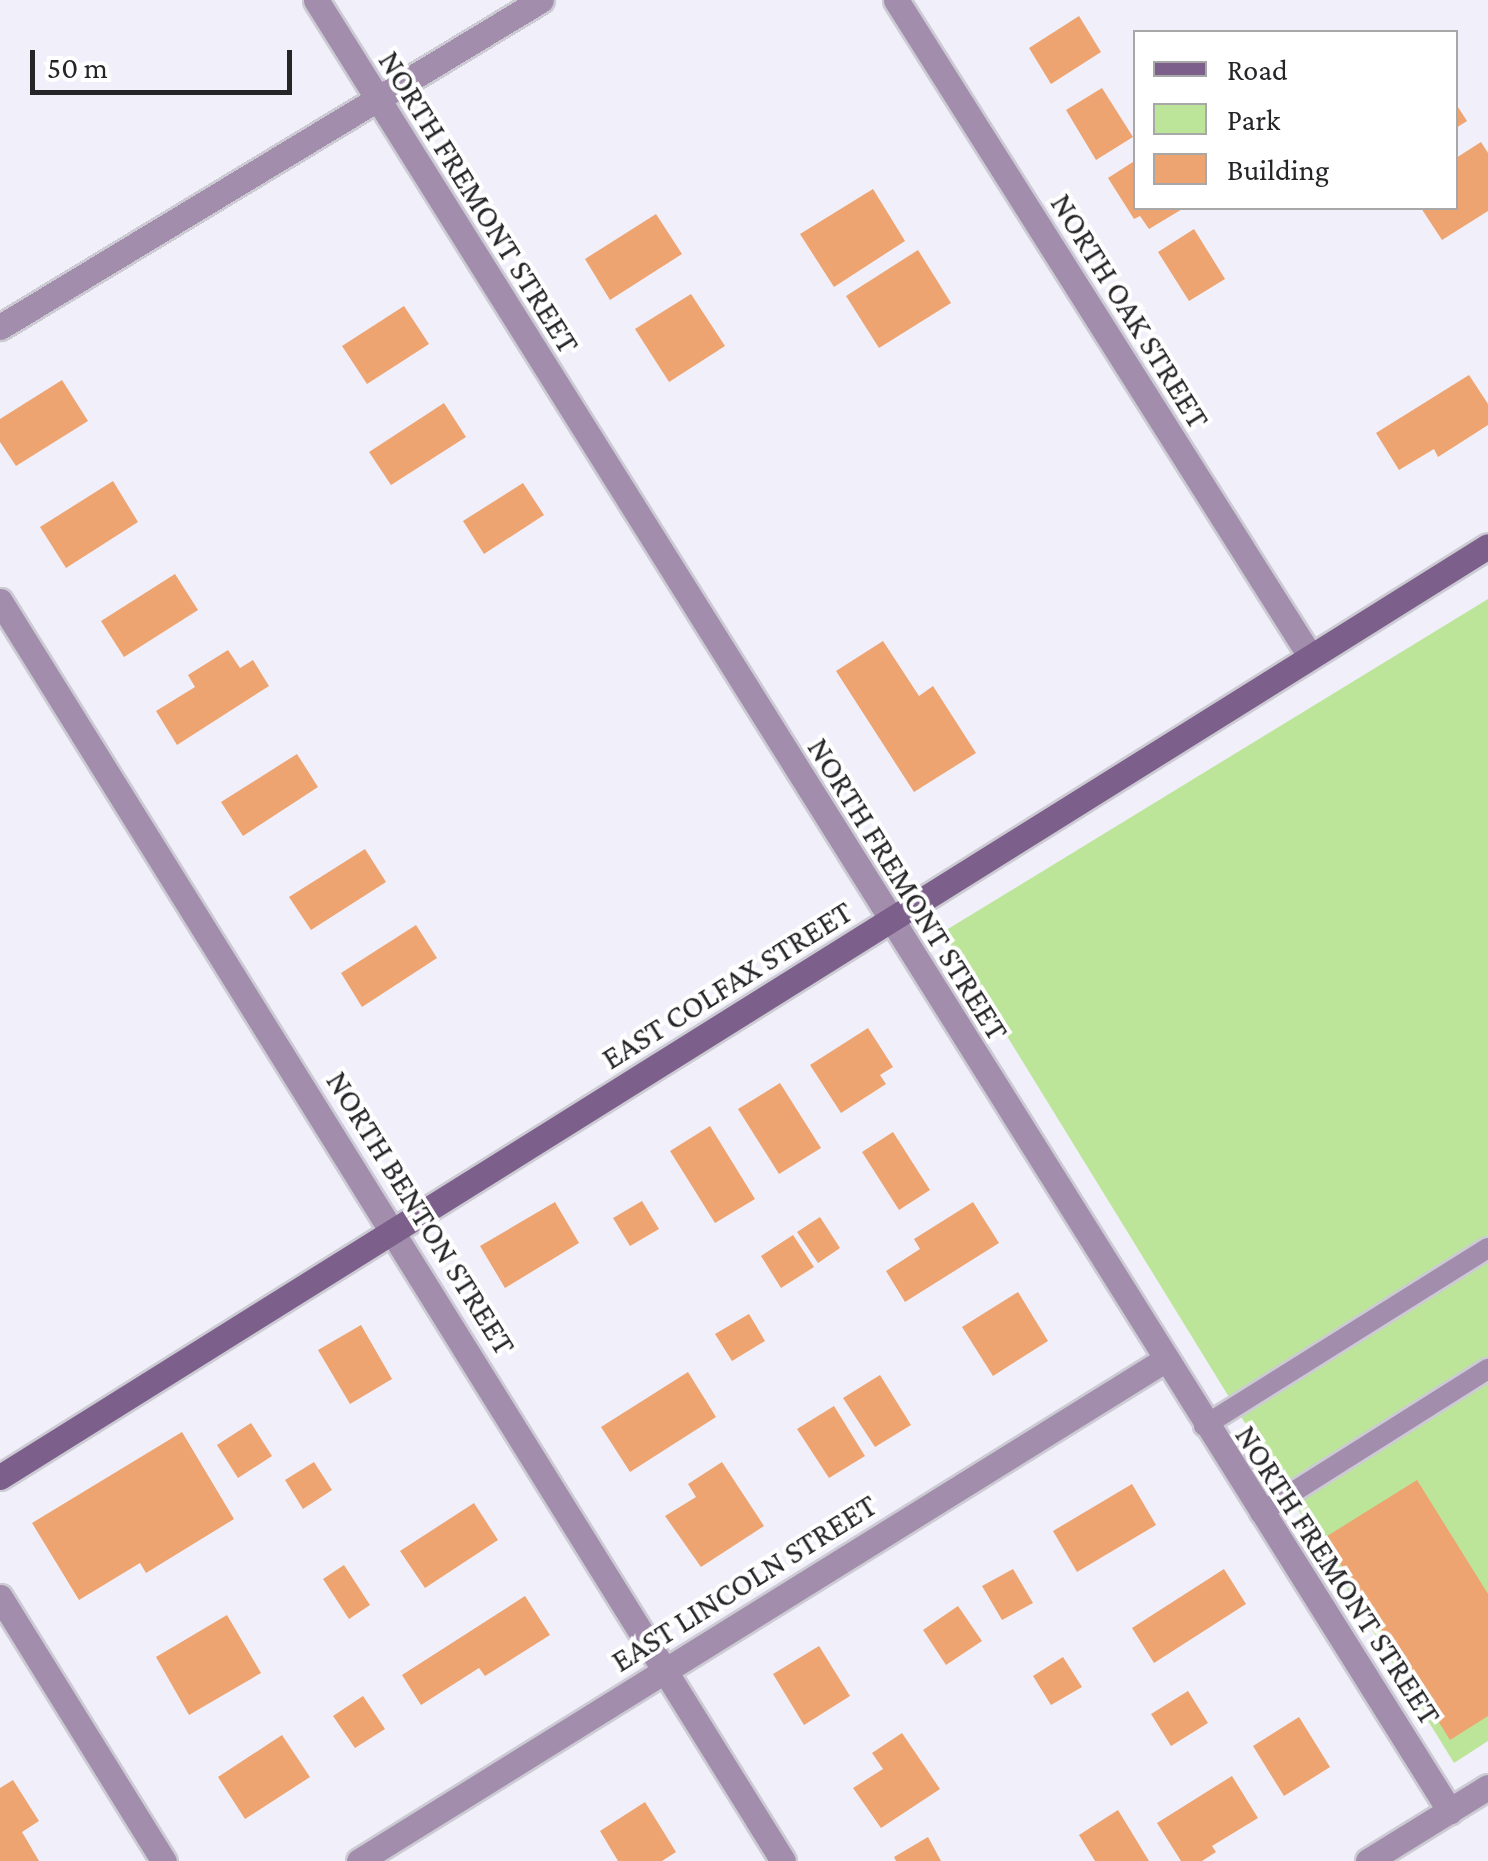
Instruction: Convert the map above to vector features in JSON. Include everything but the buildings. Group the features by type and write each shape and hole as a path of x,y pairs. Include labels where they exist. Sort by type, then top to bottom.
{"street":[{"name":"NORTH FREMONT STREET","path":"316,0 1163,1361 1450,1810"},
{"path":"0,327 541,0"},
{"name":"NORTH OAK STREET","path":"896,0 1310,656"},
{"name":"EAST COLFAX STREET","path":"0,1477 1488,546"},
{"name":"NORTH BENTON STREET","path":"0,602 668,1669 783,1861"},
{"name":"EAST LINCOLN STREET","path":"358,1861 1163,1361"},
{"path":"0,1597 164,1861"},
{"path":"1368,1861 1488,1787"}],"lane":[{"path":"1204,1426 1488,1248"},
{"path":"1260,1513 1488,1369"}],"green space":[{"path":"1488,599 1488,1741 1454,1763 943,932"}]}
